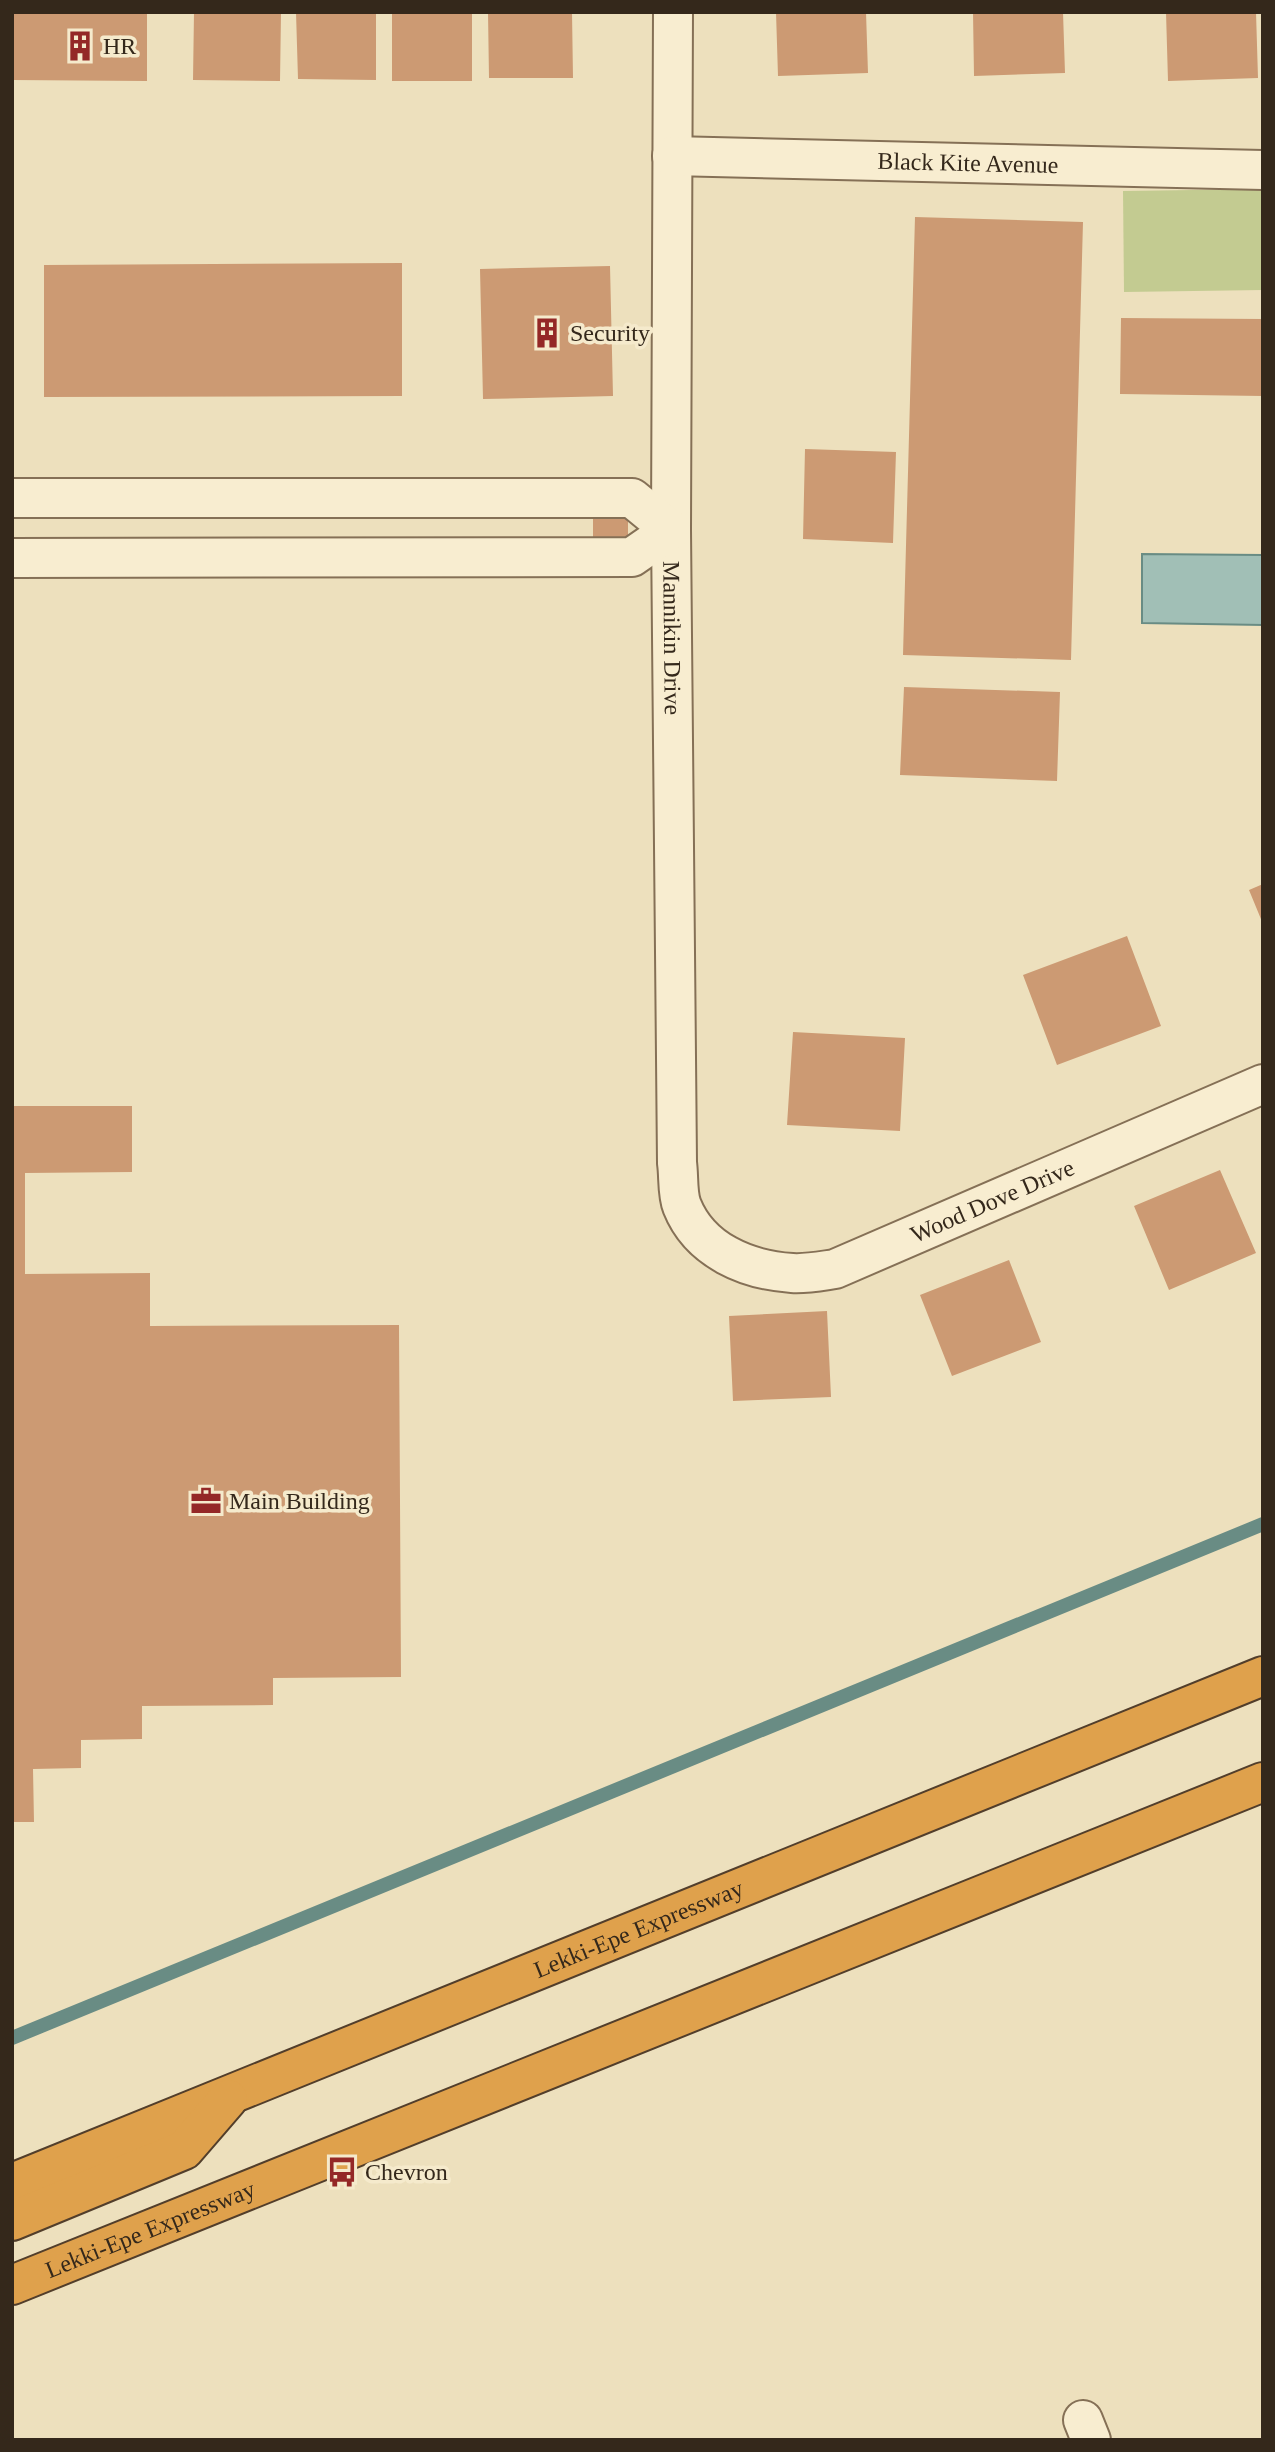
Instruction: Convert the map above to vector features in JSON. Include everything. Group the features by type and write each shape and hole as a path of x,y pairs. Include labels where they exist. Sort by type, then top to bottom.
{"highway":[{"name":"Lekki-Epe Expressway","path":"12,2183 1263,1676"},
{"name":"Lekki-Epe Expressway","path":"12,2285 1263,1782"},
{"path":"12,2221 184,2150 231,2095"}],"lane":[{"name":"Mannikin Drive","path":"673,12 671,530 677,1163 681,1204 693,1227 717,1251"},
{"name":"Black Kite Avenue","path":"672,156 1263,170"},
{"path":"12,498 632,498 671,530 632,557 12,558"},
{"name":"Wood Dove Drive","path":"717,1251 752,1268 794,1273 835,1269 1263,1084"}],"green space":[{"path":"1263,189 1263,290 1124,292 1123,191"}],"water":[{"path":"1142,554 1263,555 1263,625 1142,623"}],"building":[{"name":"HR","path":"12,12 147,12 147,81 12,80"},
{"path":"194,12 281,12 280,81 193,80"},
{"path":"296,12 376,12 376,80 298,79"},
{"path":"392,12 472,12 472,81 392,81"},
{"path":"488,12 572,12 573,78 489,78"},
{"path":"776,12 866,12 868,73 778,76"},
{"path":"973,12 1063,12 1065,73 974,76"},
{"path":"1166,12 1256,12 1258,78 1168,81"},
{"path":"915,217 1083,222 1071,660 903,655"},
{"path":"402,263 402,396 44,397 44,265"},
{"name":"Security","path":"610,266 613,396 483,399 480,269"},
{"path":"1121,318 1263,319 1263,396 1120,394"},
{"path":"805,449 896,452 893,543 803,539"},
{"path":"593,519 628,519 628,541 593,542"},
{"path":"904,687 1060,692 1057,781 900,775"},
{"path":"1263,884 1263,924 1249,890"},
{"path":"1127,936 1161,1026 1057,1065 1023,975"},
{"path":"793,1032 905,1038 900,1131 787,1125"},
{"name":"Main Building","path":"12,1106 132,1106 132,1172 25,1173 25,1274 150,1273 150,1326 399,1325 401,1677 273,1678 273,1705 142,1706 142,1739 81,1740 81,1768 33,1769 34,1822 12,1822"},
{"path":"1220,1170 1256,1253 1169,1290 1134,1206"},
{"path":"1009,1260 1041,1342 952,1376 920,1295"},
{"path":"827,1311 831,1397 733,1401 729,1316"}],"waterway":[{"path":"12,2038 1263,1524"}],"place":[{"name":"HR","path":"80,46"},
{"name":"Security","path":"547,333"},
{"name":"Main Building","path":"206,1501"},
{"name":"Chevron","path":"342,2172"}]}
